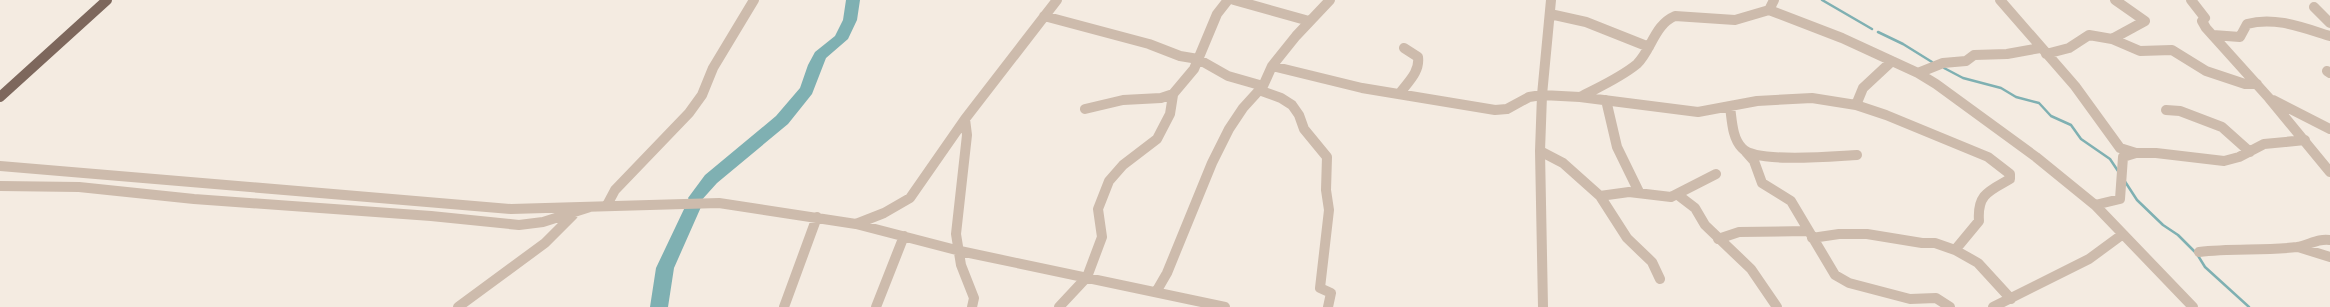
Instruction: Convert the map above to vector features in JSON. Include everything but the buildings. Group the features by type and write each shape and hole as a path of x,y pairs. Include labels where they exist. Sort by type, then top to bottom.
{"main road":[{"path":"0,97 106,0"}],"street":[{"path":"607,205 615,190 694,107 702,95 713,68 754,0"},
{"path":"856,224 884,213 910,198 965,119 1057,0"},
{"path":"1085,109 1093,109 1125,100 1166,97 1173,95 1187,81 1210,33 1216,14 1228,0"},
{"path":"1234,0 1309,21"},
{"path":"1156,292 1167,273 1212,163 1243,108 1261,88 1272,66 1309,21 1330,0"},
{"path":"1543,307 1540,151 1542,95 1551,0"},
{"path":"1769,10 1774,0"},
{"path":"2000,0 2075,86 2120,148 2136,153"},
{"path":"2112,39 2145,21 2115,0"},
{"path":"2191,0 2205,18 2202,22 2213,36 2269,98 2330,172"},
{"path":"2314,7 2330,23"},
{"path":"1580,97 1631,68 1643,57 1667,18 1675,16 1735,20 1769,10 1842,38 1918,72 2011,139 2095,205 2193,307"},
{"path":"1550,14 1586,22 1649,47"},
{"path":"1044,16 1149,44 1180,56 1198,58 1228,76 1261,88 1292,105 1299,115 1304,129 1315,143 1325,152 1327,157 1326,190 1329,210 1324,267 1319,285 1320,288 1330,293 1328,307"},
{"path":"2213,36 2240,37 2246,24 2254,22 2288,23 2330,36"},
{"path":"1918,72 1943,64 1966,61 1974,55 2007,54 2069,48 2089,35 2112,39 2140,51 2172,50 2206,71 2245,84 2256,84"},
{"path":"1400,93 1417,71 1419,61 1418,57 1404,48"},
{"path":"1856,105 1863,88 1892,61"},
{"path":"1272,66 1354,86 1400,93 1446,103 1496,110 1507,109 1530,96 1542,95 1580,97 1698,112 1756,101 1788,98 1812,98 1856,105 1886,115 1988,157 2006,169 2010,174 2010,179 1982,197 1978,202 1979,221 1955,250"},
{"path":"1059,307 1087,277 1102,237 1098,209 1109,180 1123,164 1157,139 1170,114 1173,95"},
{"path":"2269,98 2330,129"},
{"path":"1606,100 1617,147 1639,192"},
{"path":"1730,107 1732,126 1742,147 1754,160 1757,173 1762,183 1791,201 1832,272 1844,282 1910,299 1936,298 1950,307"},
{"path":"2166,110 2180,111 2222,127 2250,152"},
{"path":"965,119 967,135 956,234 960,251 961,265 974,298 972,307"},
{"path":"2095,205 2120,198 2123,188 2121,170 2123,157 2136,153 2156,153 2208,160 2224,160 2250,152 2264,144 2305,140"},
{"path":"1540,151 1563,163 1600,196 1627,238 1652,262 1660,279"},
{"path":"1746,152 1784,157 1857,155"},
{"path":"0,166 479,208 527,209 595,205 705,202 817,217 856,224 960,251 1225,307"},
{"path":"1600,196 1639,192 1661,196 1678,194 1716,174"},
{"path":"0,186 79,187 194,199 431,216 519,225 543,222 577,213 595,205"},
{"path":"1678,194 1695,208 1705,225 1751,269 1777,307"},
{"path":"458,307 545,243 577,213"},
{"path":"784,307 817,217"},
{"path":"1718,238 1739,232 1867,234 1922,243 1935,243 1955,250 1978,263 2011,298"},
{"path":"1993,307 2089,260 2123,234"},
{"path":"876,307 892,262 904,236"},
{"path":"2199,252 2225,249 2298,247 2324,239 2330,240"},
{"path":"2298,247 2330,257"}],"waterway":[{"path":"696,198 711,179 782,120 807,90 815,65 820,55 841,39 850,20 853,0"},
{"path":"1822,0 1872,29"},
{"path":"1878,32 1903,44 1932,62"},
{"path":"1944,68 1963,78 2001,88 2016,97 2039,103 2051,116 2071,125 2081,139 2110,159 2118,171"},
{"path":"2124,180 2137,200 2163,225 2178,235 2197,254 2205,267 2249,307"},
{"path":"659,307 665,268 693,207"}]}
